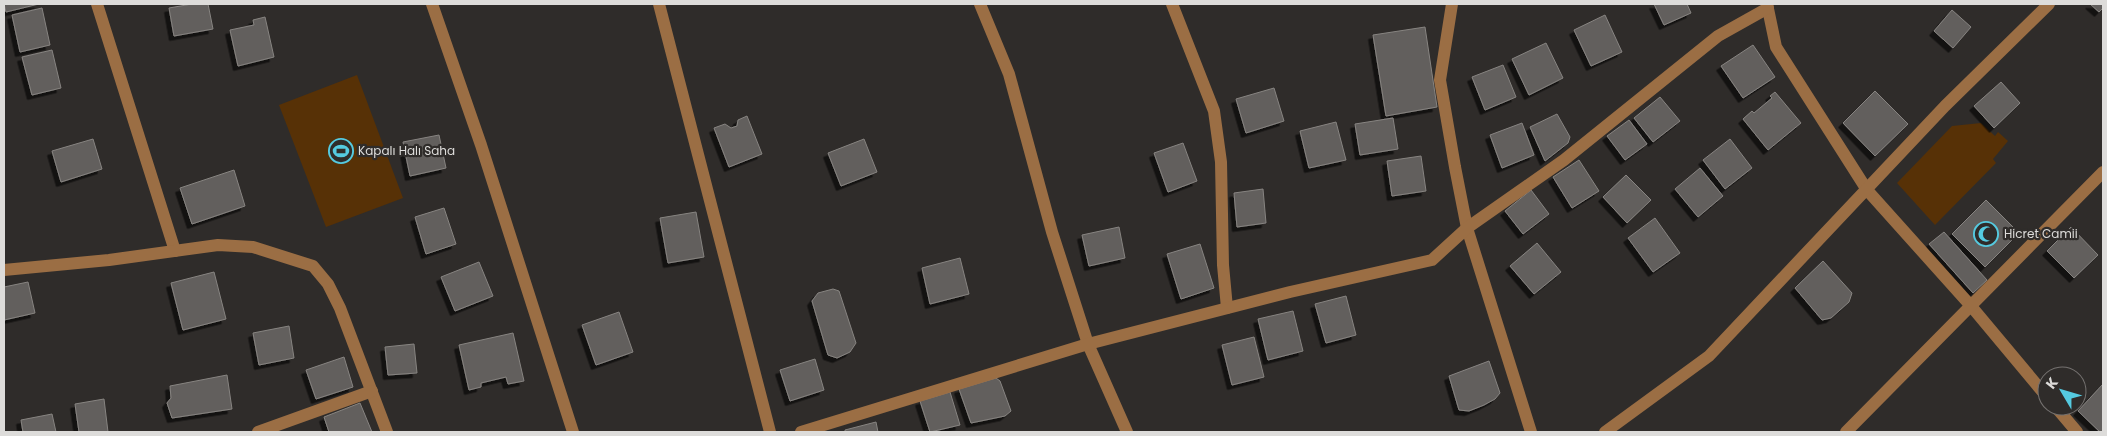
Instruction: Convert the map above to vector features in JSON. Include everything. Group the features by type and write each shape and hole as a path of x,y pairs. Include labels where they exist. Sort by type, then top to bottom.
{"street":[{"path":"97,4 175,251"},
{"path":"432,4 481,145 573,432"},
{"path":"659,4 770,432"},
{"path":"980,4 1009,74 1052,232 1088,344 1128,432"},
{"path":"1172,4 1214,111 1221,162 1223,265 1227,308"},
{"path":"1452,4 1440,80 1467,228 1531,432"},
{"path":"1605,432 1709,356 1945,106 2049,4"},
{"path":"800,432 1088,344 1290,292 1432,260 1467,228 1564,160 1718,36 1767,6 1776,47 1866,190 1971,306 2037,385"},
{"path":"1846,432 2103,172"},
{"path":"4,270 109,260 218,245 253,247 313,266 328,284 340,308 387,432"},
{"path":"258,432 372,391"},
{"path":"2063,416 2077,432"}],"shaded area":[{"name":"Kapalı Halı Saha","path":"357,75 403,198 326,227 279,105"},
{"path":"1981,123 1995,136 1998,132 2008,141 1993,159 1996,163 1935,225 1897,183 1952,126"}],"building":[{"path":"4,4 39,4 6,12"},
{"path":"192,4 208,4 213,29 174,36 169,8"},
{"path":"1654,4 1687,4 1691,13 1664,25"},
{"path":"2090,4 2103,4 2103,8 2099,12"},
{"path":"42,8 50,45 20,52 12,15"},
{"path":"1952,10 1971,27 1953,48 1934,31"},
{"path":"1605,15 1622,52 1591,66 1574,30"},
{"path":"265,17 274,57 238,66 230,30 254,25 253,20"},
{"path":"1425,27 1437,107 1386,116 1373,35"},
{"path":"1546,43 1563,78 1529,95 1512,59"},
{"path":"1753,45 1775,77 1743,98 1721,66"},
{"path":"52,50 61,88 32,95 22,57"},
{"path":"1503,65 1516,97 1485,110 1472,77"},
{"path":"2001,82 2020,103 1994,128 1974,106"},
{"path":"1274,88 1284,121 1246,133 1236,99"},
{"path":"1875,91 1908,124 1875,156 1843,123"},
{"path":"1775,92 1801,123 1768,150 1743,119 1752,111 1754,113 1772,98 1770,96"},
{"path":"1660,97 1680,121 1653,142 1634,118"},
{"path":"1557,114 1570,137 1568,143 1545,161 1530,127"},
{"path":"747,116 762,154 729,167 714,128 725,124 731,128 737,126 738,120"},
{"path":"1393,118 1398,149 1360,155 1355,124"},
{"path":"1629,120 1647,144 1625,160 1607,136"},
{"path":"1336,122 1346,160 1309,168 1300,131"},
{"path":"1522,123 1534,155 1502,168 1490,135"},
{"path":"439,135 446,168 410,176 403,142"},
{"path":"93,139 102,169 61,182 52,151"},
{"path":"864,139 877,172 841,186 828,153"},
{"path":"1730,139 1752,168 1725,189 1703,160"},
{"path":"1183,143 1197,181 1168,192 1154,153"},
{"path":"1421,156 1426,191 1392,196 1387,161"},
{"path":"1579,160 1599,191 1572,208 1553,177"},
{"path":"1700,168 1723,196 1698,217 1675,189"},
{"path":"234,170 245,206 192,224 180,188"},
{"path":"1626,175 1651,200 1627,223 1603,197"},
{"path":"1263,189 1266,223 1237,227 1234,193"},
{"path":"1531,190 1549,214 1523,234 1505,211"},
{"name":"Hicret Camii","path":"1986,200 2019,233 1985,267 1952,234"},
{"path":"444,208 456,244 426,254 415,217"},
{"path":"696,212 704,257 668,263 660,218"},
{"path":"1655,218 1680,253 1653,272 1628,238"},
{"path":"1119,227 1125,258 1089,266 1082,235"},
{"path":"2071,227 2098,255 2074,278 2047,251"},
{"path":"1944,232 1987,280 1973,293 1929,244"},
{"path":"1537,243 1561,272 1534,294 1510,266"},
{"path":"1200,244 1214,288 1181,299 1167,254"},
{"path":"960,258 969,294 930,304 922,268"},
{"path":"1823,261 1852,293 1849,302 1831,318 1822,320 1795,288"},
{"path":"479,262 493,296 455,311 441,277"},
{"path":"214,272 226,319 183,330 171,283"},
{"path":"28,282 35,313 4,320 4,287"},
{"path":"833,289 839,291 856,343 850,352 837,358 828,355 812,301 818,293"},
{"path":"1346,296 1356,335 1326,343 1315,304"},
{"path":"1293,311 1303,351 1268,360 1258,319"},
{"path":"619,312 633,352 596,365 582,325"},
{"path":"289,326 294,358 259,365 253,333"},
{"path":"513,333 524,381 508,384 506,377 481,383 481,387 469,390 459,345"},
{"path":"1254,337 1264,377 1232,385 1222,345"},
{"path":"414,344 417,373 388,375 385,347"},
{"path":"344,357 353,387 316,399 306,370"},
{"path":"815,359 824,390 790,401 780,370"},
{"path":"1489,361 1500,393 1495,399 1484,405 1469,411 1459,410 1449,376"},
{"path":"227,375 232,409 172,418 167,403 171,398 170,386"},
{"path":"996,378 1000,381 1011,411 1005,416 971,423 959,389"},
{"path":"2103,384 2103,432 2100,432 2083,416 2087,416 2087,401"},
{"path":"950,392 960,425 930,432 920,401"},
{"path":"104,399 108,432 79,432 75,404"},
{"path":"360,403 372,432 329,432 324,417"},
{"path":"52,414 56,432 23,432 21,420"},
{"path":"876,422 878,432 845,432 845,430"}],"place":[{"name":"Kapalı Halı Saha","path":"341,151"},
{"name":"Hicret Camii","path":"1986,234"}]}
